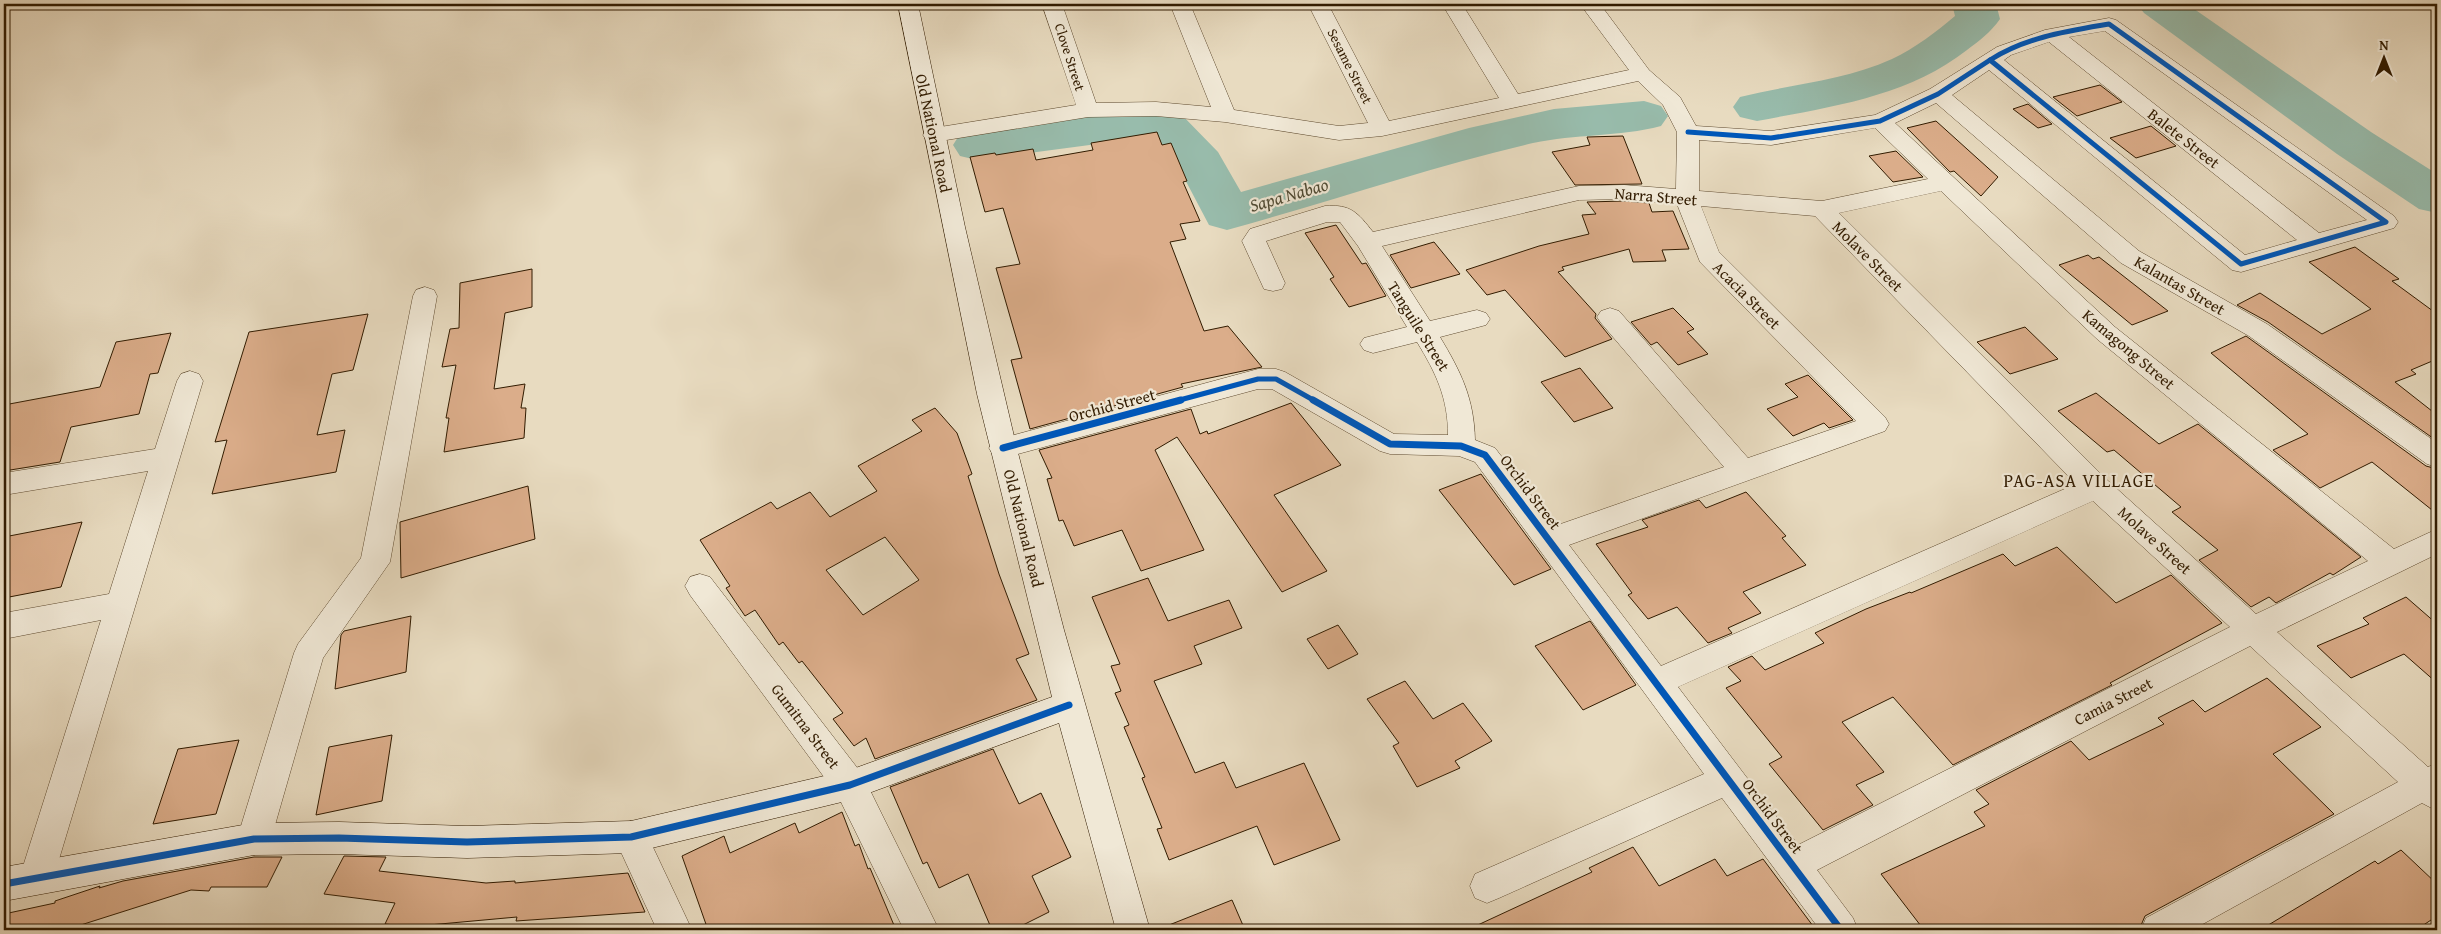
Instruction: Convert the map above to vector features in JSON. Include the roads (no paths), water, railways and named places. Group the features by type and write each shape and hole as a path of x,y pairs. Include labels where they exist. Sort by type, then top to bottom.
{"street":[{"name":"Old National Road","path":"908,4 934,134 1003,448 1069,705 1133,930"},
{"name":"Clove Street","path":"1052,4 1088,110"},
{"path":"1180,4 1225,115"},
{"name":"Sesame Street","path":"1318,4 1382,129"},
{"path":"1452,4 1512,101"},
{"path":"1590,4 1642,74 1672,102 1688,132 1771,138 1880,121 1938,94 1989,59 2004,51 2052,34 2109,24 2386,222 2241,264 1989,59"},
{"name":"Balete Street","path":"2052,34 2316,242"},
{"path":"934,134 1088,110 1156,109 1225,115 1339,133 1382,129 1642,74"},
{"name":"Kalantas Street","path":"1938,94 2130,257 2258,330 2437,457"},
{"name":"Kamagong Street","path":"1880,121 2106,333 2391,563"},
{"name":"Acacia Street","path":"1688,132 1687,199 1708,256 1876,424 1744,472"},
{"name":"Narra Street","path":"1367,241 1579,193 1624,192 1687,199 1822,209 1947,182"},
{"name":"Molave Street","path":"1822,209 2096,487 2433,786"},
{"name":"Tanguile Street","path":"1274,283 1254,241 1258,235 1324,214 1336,214 1348,218 1367,241 1449,373 1461,420 1461,446"},
{"path":"254,839 310,653 375,562 425,296"},
{"path":"1550,540 1744,472 1610,317"},
{"path":"1373,344 1477,319"},
{"name":"Orchid Street","path":"1003,448 1258,380 1276,380 1390,444 1461,446 1485,454 1841,930"},
{"path":"38,876 190,381"},
{"path":"4,484 166,458"},
{"path":"1657,682 2096,487"},
{"name":"Camia Street","path":"1792,865 2254,629 2437,541"},
{"name":"Gumitna Street","path":"700,586 850,785 922,930"},
{"path":"4,626 121,604"},
{"path":"4,884 38,876 254,839 339,838 467,842 631,838 850,785 1069,705"},
{"path":"1488,886 1728,779"},
{"path":"2158,930 2433,786"},
{"path":"631,838 675,930"}],"waterway":[{"path":"1757,107 1854,87 1891,76 1909,68 1936,52 1978,19 1974,4"},
{"path":"2159,4 2354,143 2437,197"},
{"name":"Sapa Nabao","path":"977,145 1161,121 1201,163 1227,213 1469,143 1554,124 1644,116"}],"district":[{"name":"PAG-ASA VILLAGE","path":"2079,481"}]}
